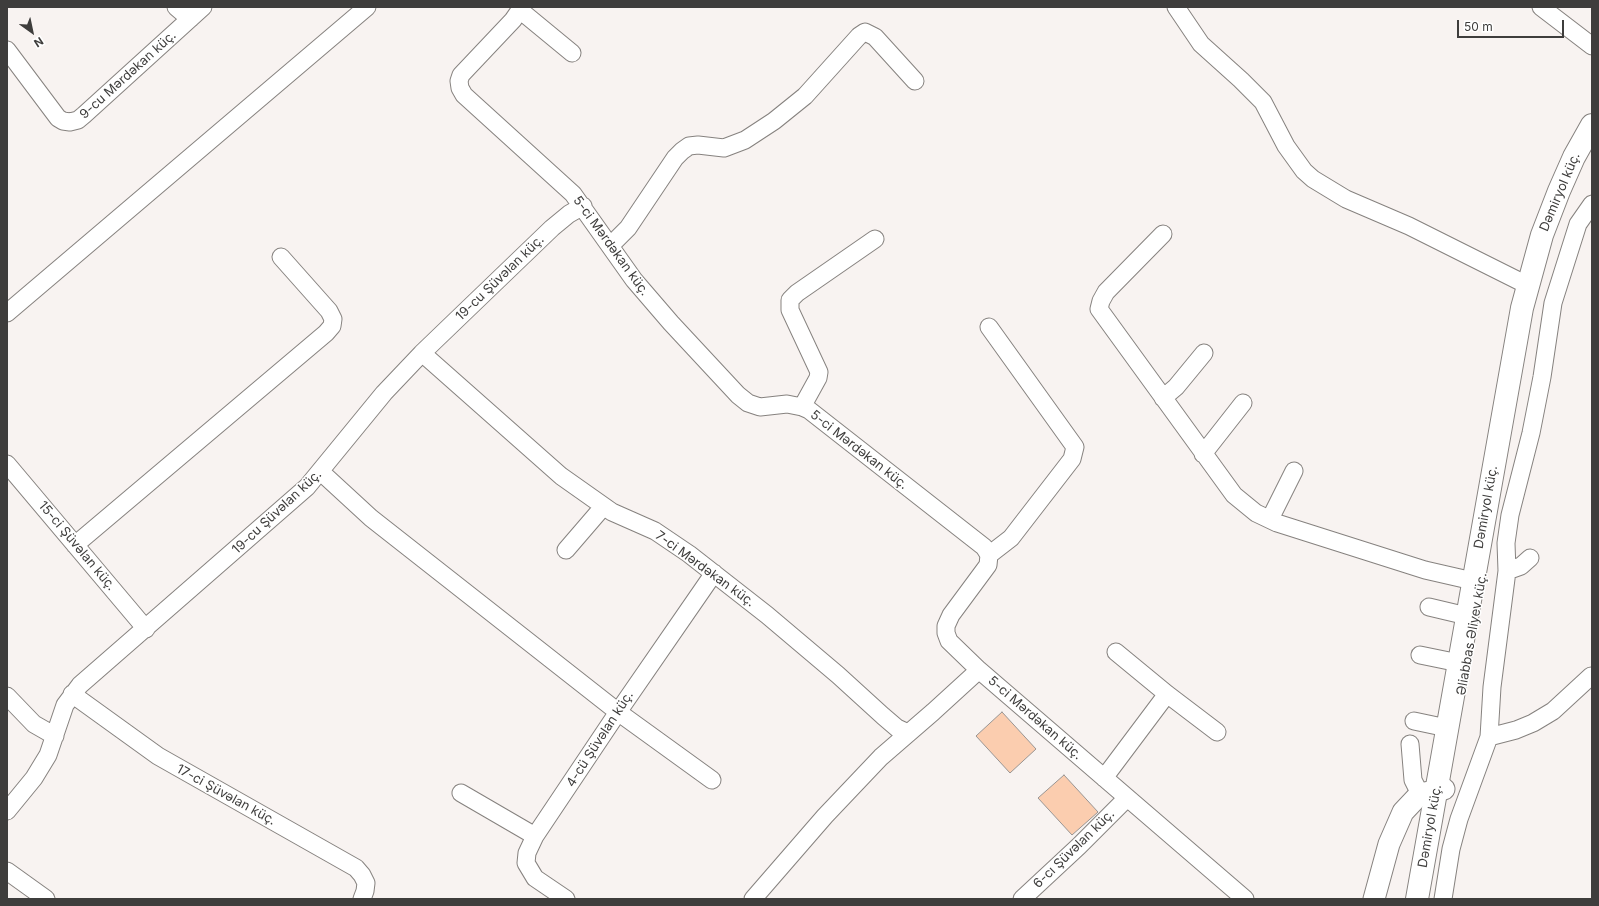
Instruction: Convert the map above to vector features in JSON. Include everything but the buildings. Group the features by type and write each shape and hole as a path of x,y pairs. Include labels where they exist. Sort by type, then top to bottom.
{"main road":[{"name":"Dəmiryol küç.","path":"1417,899 1433,791 1447,728 1527,285 1542,235 1559,191 1574,157 1592,125"},
{"name":"Əliabbas Əliyev küç.","path":"1425,899 1433,791 1529,308 1549,239 1566,194 1592,142"}],"street":[{"path":"176,7 190,19"},
{"name":"9-cu Mərdəkan küç.","path":"7,50 58,118 70,122 78,120 84,115 203,7"},
{"path":"7,313 368,7"},
{"path":"1176,7 1200,44 1241,80 1263,102 1286,146 1304,171 1313,179 1346,199 1410,226 1527,285"},
{"path":"1541,7 1592,46"},
{"path":"521,9 572,53"},
{"name":"5-ci Mərdəkan küç.","path":"521,9 461,75 459,81 460,88 472,102 562,182 583,206 610,246 650,299 738,395 748,403 760,407 788,404 802,406 981,544 989,555 989,561 984,571 951,615 946,626 946,633 949,641 979,670 1245,899"},
{"path":"610,246 628,228 675,158 682,151 689,146 698,145 724,148 745,140 801,100 859,36 865,32 875,37 915,80"},
{"name":"Dəmiryol küç.","path":"1442,899 1459,819 1489,737 1492,687 1507,571 1506,543 1510,515 1533,419 1552,303 1578,224 1592,204"},
{"name":"19-cu Şüvəlan küç.","path":"7,811 43,763 55,736 62,712 72,694 86,679 146,629 280,512 321,472 384,393 422,353 552,228 569,214 583,206"},
{"path":"1163,234 1106,292 1100,301 1099,309 1234,495 1256,513 1270,519 1425,570 1473,581"},
{"path":"802,406 818,378 819,372 790,310 790,300 796,293 875,239"},
{"path":"76,545 326,333 332,326 333,319 329,311 281,257"},
{"path":"989,555 1011,538 1072,459 1075,447 990,327"},
{"name":"7-ci Mərdəkan küç.","path":"422,353 561,476 603,506 665,537 714,573 838,675 897,728 908,733"},
{"path":"1163,398 1176,387 1204,353"},
{"path":"1203,454 1243,403"},
{"name":"15-ci Şüvəlan küç.","path":"7,464 146,629"},
{"path":"1270,519 1294,471"},
{"path":"321,472 371,518 618,712 712,780"},
{"path":"566,550 603,506"},
{"path":"1507,571 1521,566 1530,558"},
{"name":"4-cü Şüvəlan küç.","path":"566,899 544,886 529,871 526,863 527,853 535,836 714,573"},
{"path":"1429,607 1467,616"},
{"path":"1116,652 1167,694 1217,732"},
{"path":"1420,655 1459,663"},
{"path":"753,899 830,810 881,757 934,712 979,670"},
{"path":"1489,737 1516,730 1533,723 1553,710 1590,676"},
{"name":"17-ci Şüvəlan küç.","path":"72,694 158,756 356,868 366,883 362,899"},
{"path":"1104,778 1167,694"},
{"path":"7,696 34,724 55,736"},
{"path":"1414,721 1447,728"},
{"path":"1410,744 1413,780 1433,791"},
{"path":"1374,899 1389,844 1396,826 1408,805 1433,791"},
{"path":"461,793 535,836"},
{"name":"6-cı Şüvəlan küç.","path":"1022,899 1079,846 1127,798"},
{"path":"7,871 46,899"}]}
